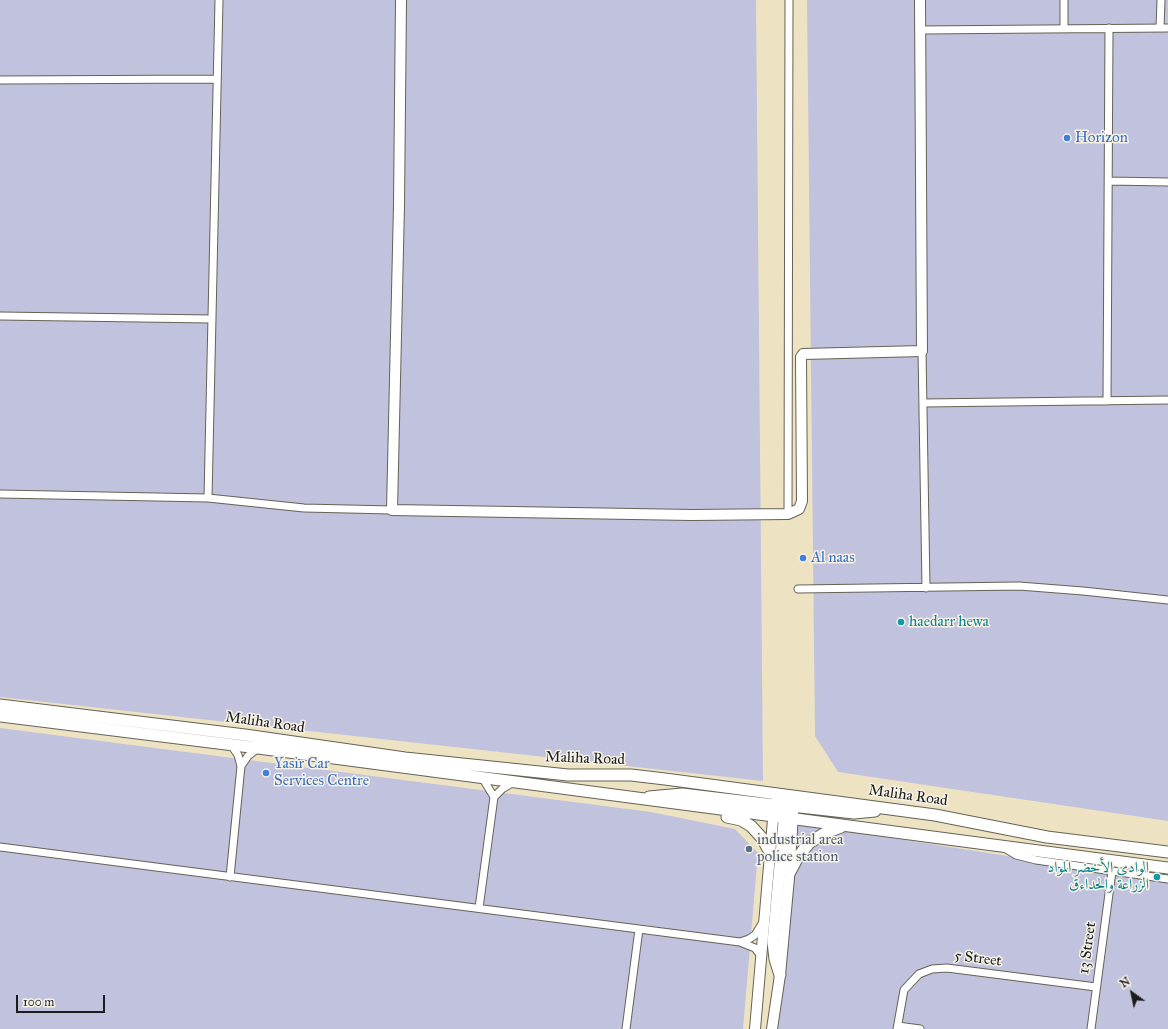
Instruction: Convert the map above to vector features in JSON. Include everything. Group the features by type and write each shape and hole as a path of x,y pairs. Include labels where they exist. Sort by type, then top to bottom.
{"main road":[{"path":"401,0 399,205 392,510 692,515 788,514 797,511 802,502 802,355 805,353 922,351 920,0"},
{"name":"Maliha Road","path":"0,705 245,735 413,759 568,775 651,777 784,806 845,826 1168,868"},
{"path":"40,722 44,713 50,711"},
{"name":"Maliha Road","path":"0,716 258,748 702,808 784,806 882,809 957,818 1047,838 1168,852"},
{"path":"639,799 673,794 784,806"},
{"path":"755,1029 771,854 784,806"},
{"path":"772,1029 780,975 790,872 784,806"},
{"path":"780,975 775,959 773,942 784,806"},
{"path":"702,808 712,814 741,820 752,826 762,838 771,854"},
{"path":"790,872 798,857 809,843 824,833 845,826"}],"street":[{"path":"208,498 218,0"},
{"path":"788,514 789,0"},
{"path":"1064,0 1064,29"},
{"path":"920,30 1164,28 1161,0"},
{"path":"1107,401 1110,28"},
{"path":"0,80 216,79"},
{"path":"1109,181 1168,182"},
{"path":"0,316 211,319"},
{"path":"922,351 926,588"},
{"path":"923,403 1168,400"},
{"path":"0,494 208,498 304,508 392,510"},
{"path":"798,588 1019,586 1168,600"},
{"path":"230,877 241,766 238,754 231,745"},
{"path":"241,766 248,756 258,748"},
{"path":"483,779 494,798"},
{"path":"479,908 494,798 502,788 512,783"},
{"path":"0,847 740,942 750,945 761,956"},
{"path":"1004,847 1016,855 1036,860 1168,879"},
{"name":"13 Street","path":"1091,1029 1112,871"},
{"path":"740,942 749,940 755,935 764,921"},
{"path":"626,1029 639,929"},
{"name":"5 Street","path":"897,1027 904,990 919,974 932,969 947,968 1096,987"},
{"path":"897,1027 920,1029"}],"shaded area":[{"path":"0,0 756,0 763,781 0,697"},
{"path":"807,0 1168,0 1168,821 838,772 815,736"},
{"path":"0,728 651,812 735,829 758,853 743,1029 0,1029"},
{"path":"796,823 1168,881 1168,1029 770,1029"}],"place":[{"name":"Horizon","path":"1067,138"},
{"name":"Al naas","path":"803,558"},
{"name":"haedarr hewa","path":"901,622"},
{"name":"Yasir Car Services Centre","path":"266,773"},
{"name":"industrial area police station","path":"749,849"},
{"name":"الوادى الأخضر المواد الزراعة والحداءق","path":"1157,877"}]}
